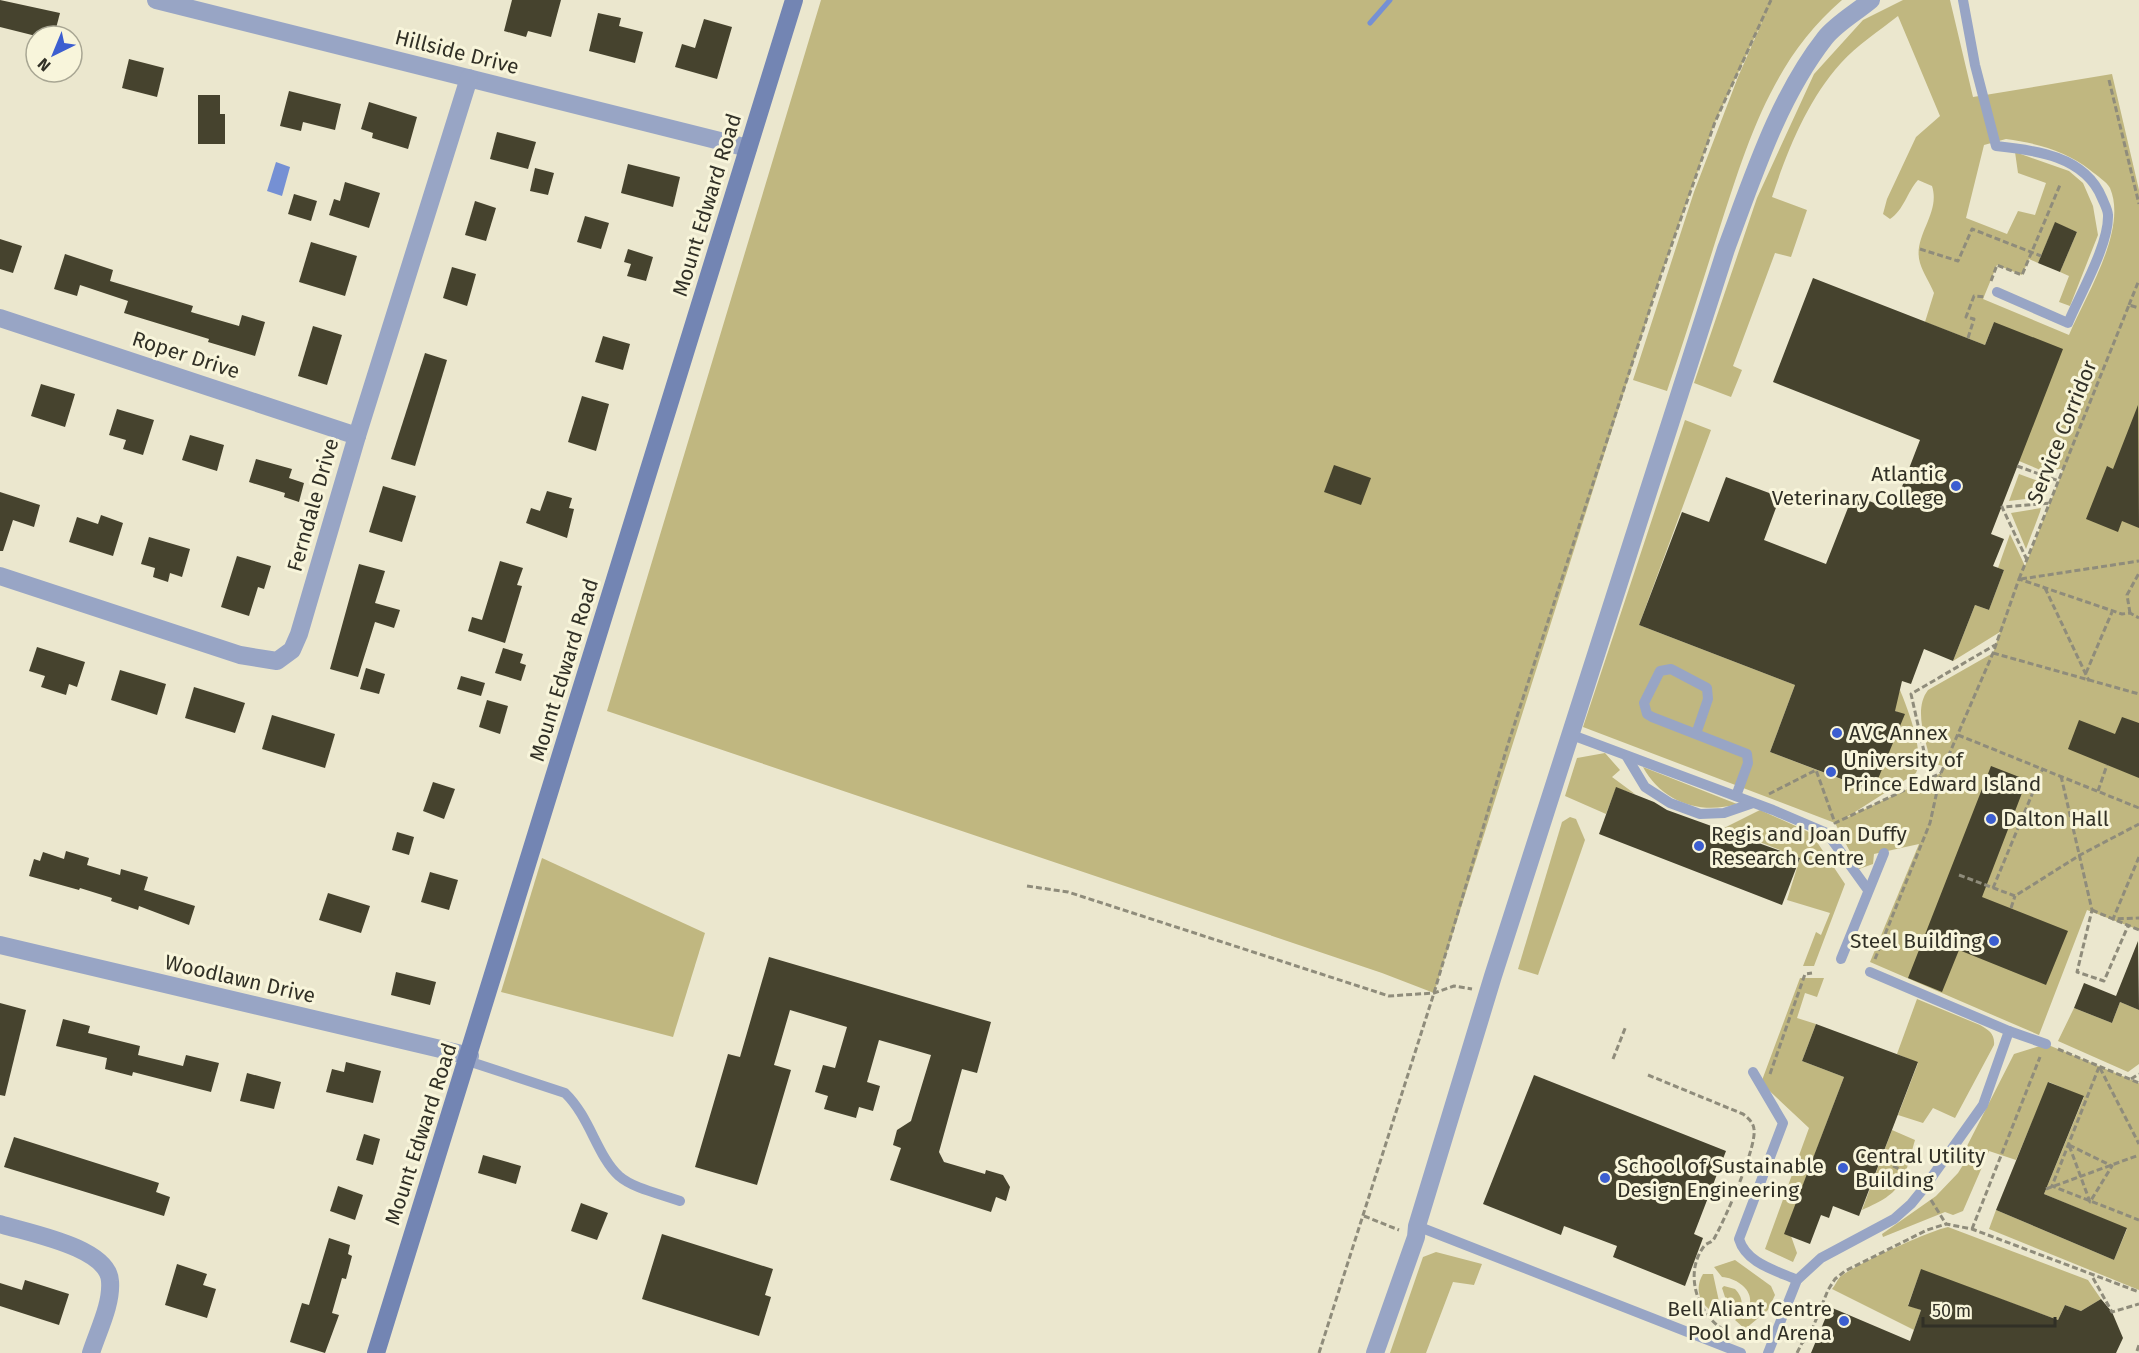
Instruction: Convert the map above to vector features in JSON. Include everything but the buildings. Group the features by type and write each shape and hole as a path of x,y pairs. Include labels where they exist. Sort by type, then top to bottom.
{"street":[{"name":"Hillside Drive","path":"156,0 748,148"},
{"name":"Mount Edward Road","path":"376,1353 469,1059 794,0"},
{"path":"1375,1353 1416,1237 1411,1229 1572,735 1726,249 1755,171 1789,94 1826,36 1871,0"},
{"name":"Ferndale Drive","path":"0,576 240,655 277,661 292,650 299,634 357,436 469,78"},
{"name":"Roper Drive","path":"0,318 357,436"},
{"name":"Woodlawn Drive","path":"0,945 469,1059"},
{"path":"0,1224 91,1253 104,1264 110,1278 110,1293 90,1353"}],"lane":[{"path":"1963,0 1975,65 1996,146 2037,150 2078,169 2097,186 2108,214 2102,244 2068,323 1997,292"},
{"path":"1696,734 1708,699 1707,688 1671,669 1660,671 1644,703 1647,714 1696,734 1747,754 1748,763 1736,796"},
{"path":"1572,735 1736,796 1827,833 1868,890"},
{"path":"1627,757 1645,787 1670,803 1700,814 1724,813 1753,803"},
{"path":"1841,959 1884,853"},
{"path":"1870,972 2009,1031 2046,1044"},
{"path":"1768,1353 1797,1280 1821,1258 1894,1219 1911,1204 1983,1105 2009,1031"},
{"path":"469,1059 565,1093 576,1104 619,1176 680,1201"},
{"path":"1753,1072 1783,1123 1739,1239 1742,1252 1757,1262 1797,1280"},
{"path":"1411,1229 1741,1353"}],"path":[{"path":"1319,1353 1434,993 1508,744 1660,278 1715,122 1771,0"},
{"path":"2109,80 2139,204"},
{"path":"1983,299 1997,265 2022,275 2060,185"},
{"path":"1920,249 1958,261 1972,229 2041,256"},
{"name":"Service Corridor","path":"1870,972 1930,823 1941,773 1993,653 2019,579 2139,280"},
{"path":"1968,338 1974,319 1966,317 1974,296 1983,299 1997,292"},
{"path":"2130,305 2139,308"},
{"path":"2017,466 2059,481"},
{"path":"2038,504 2049,477"},
{"path":"2027,560 2002,507 2050,502"},
{"path":"2019,579 2139,561"},
{"path":"2130,613 2127,595 2139,573"},
{"path":"2019,579 2113,611 2130,613 2139,618"},
{"path":"2045,588 2090,682"},
{"path":"2086,673 2113,611"},
{"path":"1930,778 1911,694 1996,644"},
{"path":"1993,653 2139,694"},
{"path":"1958,735 2139,808"},
{"path":"2098,791 2107,765"},
{"path":"1993,888 2043,768"},
{"path":"1753,803 1816,770 1835,824 1941,773"},
{"path":"2061,776 2092,910 2077,972 2104,981 2128,926"},
{"path":"2012,908 2015,896 2080,855 2139,824"},
{"path":"2113,919 2139,857"},
{"path":"1959,875 2015,896"},
{"path":"1027,886 1068,892 1389,996 1434,993 1454,986 1489,992"},
{"path":"2092,910 2139,930"},
{"path":"2113,919 2139,918"},
{"path":"1763,1092 1805,974 1812,973"},
{"path":"1613,1059 1626,1026"},
{"path":"1972,1229 2046,1044 2139,1083"},
{"path":"2099,1067 2139,1144"},
{"path":"2052,1186 2099,1067"},
{"path":"2131,1079 2139,1074"},
{"path":"1648,1075 1743,1114 1752,1122 1754,1129 1750,1150 1732,1201 1715,1238 1706,1244 1695,1270 1698,1300 1703,1310 1708,1318 1729,1332"},
{"path":"2069,1145 2112,1166"},
{"path":"2069,1145 2090,1202"},
{"path":"2046,1189 2080,1174 2112,1166 2139,1155"},
{"path":"2090,1202 2112,1166"},
{"path":"2052,1186 2139,1220"},
{"path":"1364,1216 1411,1229"},
{"path":"1797,1353 1802,1343 1809,1337 1828,1290 1835,1279 1845,1271 1927,1230 1946,1224 1972,1229 2092,1277 2139,1292"},
{"path":"2092,1277 2112,1312 2139,1304"},
{"path":"2136,1351 2139,1345"}],"shaded area":[{"path":"821,0 1842,0 1817,24 1797,50 1779,77 1764,106 1740,166 1667,391 1633,380 1694,192 1738,77 1767,11 1715,122 1660,278 1434,993 1382,973 607,711"},
{"path":"1903,0 1950,0 1973,97 2112,74 2139,190 2139,930 2087,910 2039,1035 1870,962 1919,844 1874,854 1873,864 1859,869 1835,823 1583,727 1685,420 1711,430 1639,625 1795,685 1770,752 1872,791 1904,715 1891,709 1900,690 1917,743 1916,773 1844,819 1941,773 1943,766 1931,763 1924,735 1921,707 1924,698 1928,690 1993,653 2000,632 1953,661 1975,605 1989,610 2004,570 1998,568 2010,534 2025,566 2064,468 2045,472 2019,461 1994,322 1985,345 1925,322 1934,293 1921,267 1919,253 1933,206 1932,186 1918,180 1895,215 1890,219 1883,214 1887,199 1916,137 1940,116 1898,16 1861,44 1841,63 1808,109 1792,144 1772,197 1807,210 1791,257 1775,253 1733,366 1742,370 1731,397 1694,383 1757,198 1814,74 1863,20","holes":["2006,139 2051,149 2081,163 2110,188 2114,205 2109,243 2069,335 1983,299 1997,265 2022,275 2029,259 2038,263 2055,223 2077,232 2060,272 2069,276 2059,302 2070,306 2098,235 2093,206 2083,183 2069,171 2015,152 2018,173 2046,183 2035,215 2018,211 2007,234 1966,218 1984,145"]},
{"path":"2019,474 2041,482 2035,498 2009,501"},
{"path":"2041,508 2040,512 2026,549 2011,513"},
{"path":"1605,753 1620,770 1612,777 1635,794 1616,788 1606,814 1565,796 1577,758"},
{"path":"1643,767 1737,804 1709,808 1683,803 1660,789"},
{"path":"1760,810 1811,833 1845,884 1814,966 1803,966 1816,932 1821,935 1830,913 1787,900 1800,858 1724,828"},
{"path":"1570,817 1576,819 1585,840 1538,975 1518,969 1562,822"},
{"path":"542,858 705,933 673,1037 501,992"},
{"path":"1800,978 1824,978 1817,997 1805,993 1797,1018 1816,1024 1802,1061 1844,1077 1785,1233 1791,1236 1797,1253 1793,1262 1765,1249 1809,1128 1761,1083"},
{"path":"1917,999 1980,1025 1994,1038 1994,1045 1955,1118 1933,1108 1923,1123 1898,1115 1918,1063 1897,1054"},
{"path":"2120,1002 2139,1010 2139,1064 2128,1072 2058,1041 2074,1008 2112,1023"},
{"path":"2046,1044 2139,1083 2139,1290 1989,1229 1996,1210 2114,1260 2127,1229 2044,1194 2084,1097 2049,1082 2016,1160 1989,1151 1963,1211 1953,1215 1945,1212 1883,1237 1882,1234 1936,1196 1958,1173 1963,1165 1966,1148 2014,1054"},
{"path":"1892,1130 1915,1140 1908,1166 1900,1184 1894,1191 1876,1204 1862,1210"},
{"path":"1948,1227 2088,1280 2101,1299 2081,1311 2065,1305 2058,1320 1921,1270 1908,1305 1921,1310 1914,1330 1832,1289 1840,1277 1860,1265 1909,1241"},
{"path":"1436,1252 1482,1264 1474,1285 1453,1282 1426,1353 1390,1353 1423,1257"},
{"path":"1735,1260 1771,1286 1775,1295 1768,1310 1745,1329 1735,1320 1747,1310 1750,1304 1748,1292 1740,1283 1722,1277 1714,1267"},
{"path":"1703,1274 1713,1274 1722,1315 1709,1309 1701,1300 1699,1287"},
{"path":"1724,1286 1735,1289 1742,1304 1739,1311 1731,1315 1722,1288"}],"water":[{"path":"276,162 290,167 282,196 267,191"}],"waterway":[{"path":"1370,23 1390,0"}],"place":[{"name":"Atlantic Veterinary College","path":"1956,486"},
{"name":"AVC Annex","path":"1837,733"},
{"name":"University of Prince Edward Island","path":"1831,772"},
{"name":"Dalton Hall","path":"1991,819"},
{"name":"Regis and Joan Duffy Research Centre","path":"1699,846"},
{"name":"Steel Building","path":"1994,941"},
{"name":"Central Utility Building","path":"1843,1168"},
{"name":"School of Sustainable Design Engineering","path":"1605,1178"},
{"name":"Bell Aliant Centre Pool and Arena","path":"1844,1321"}]}
